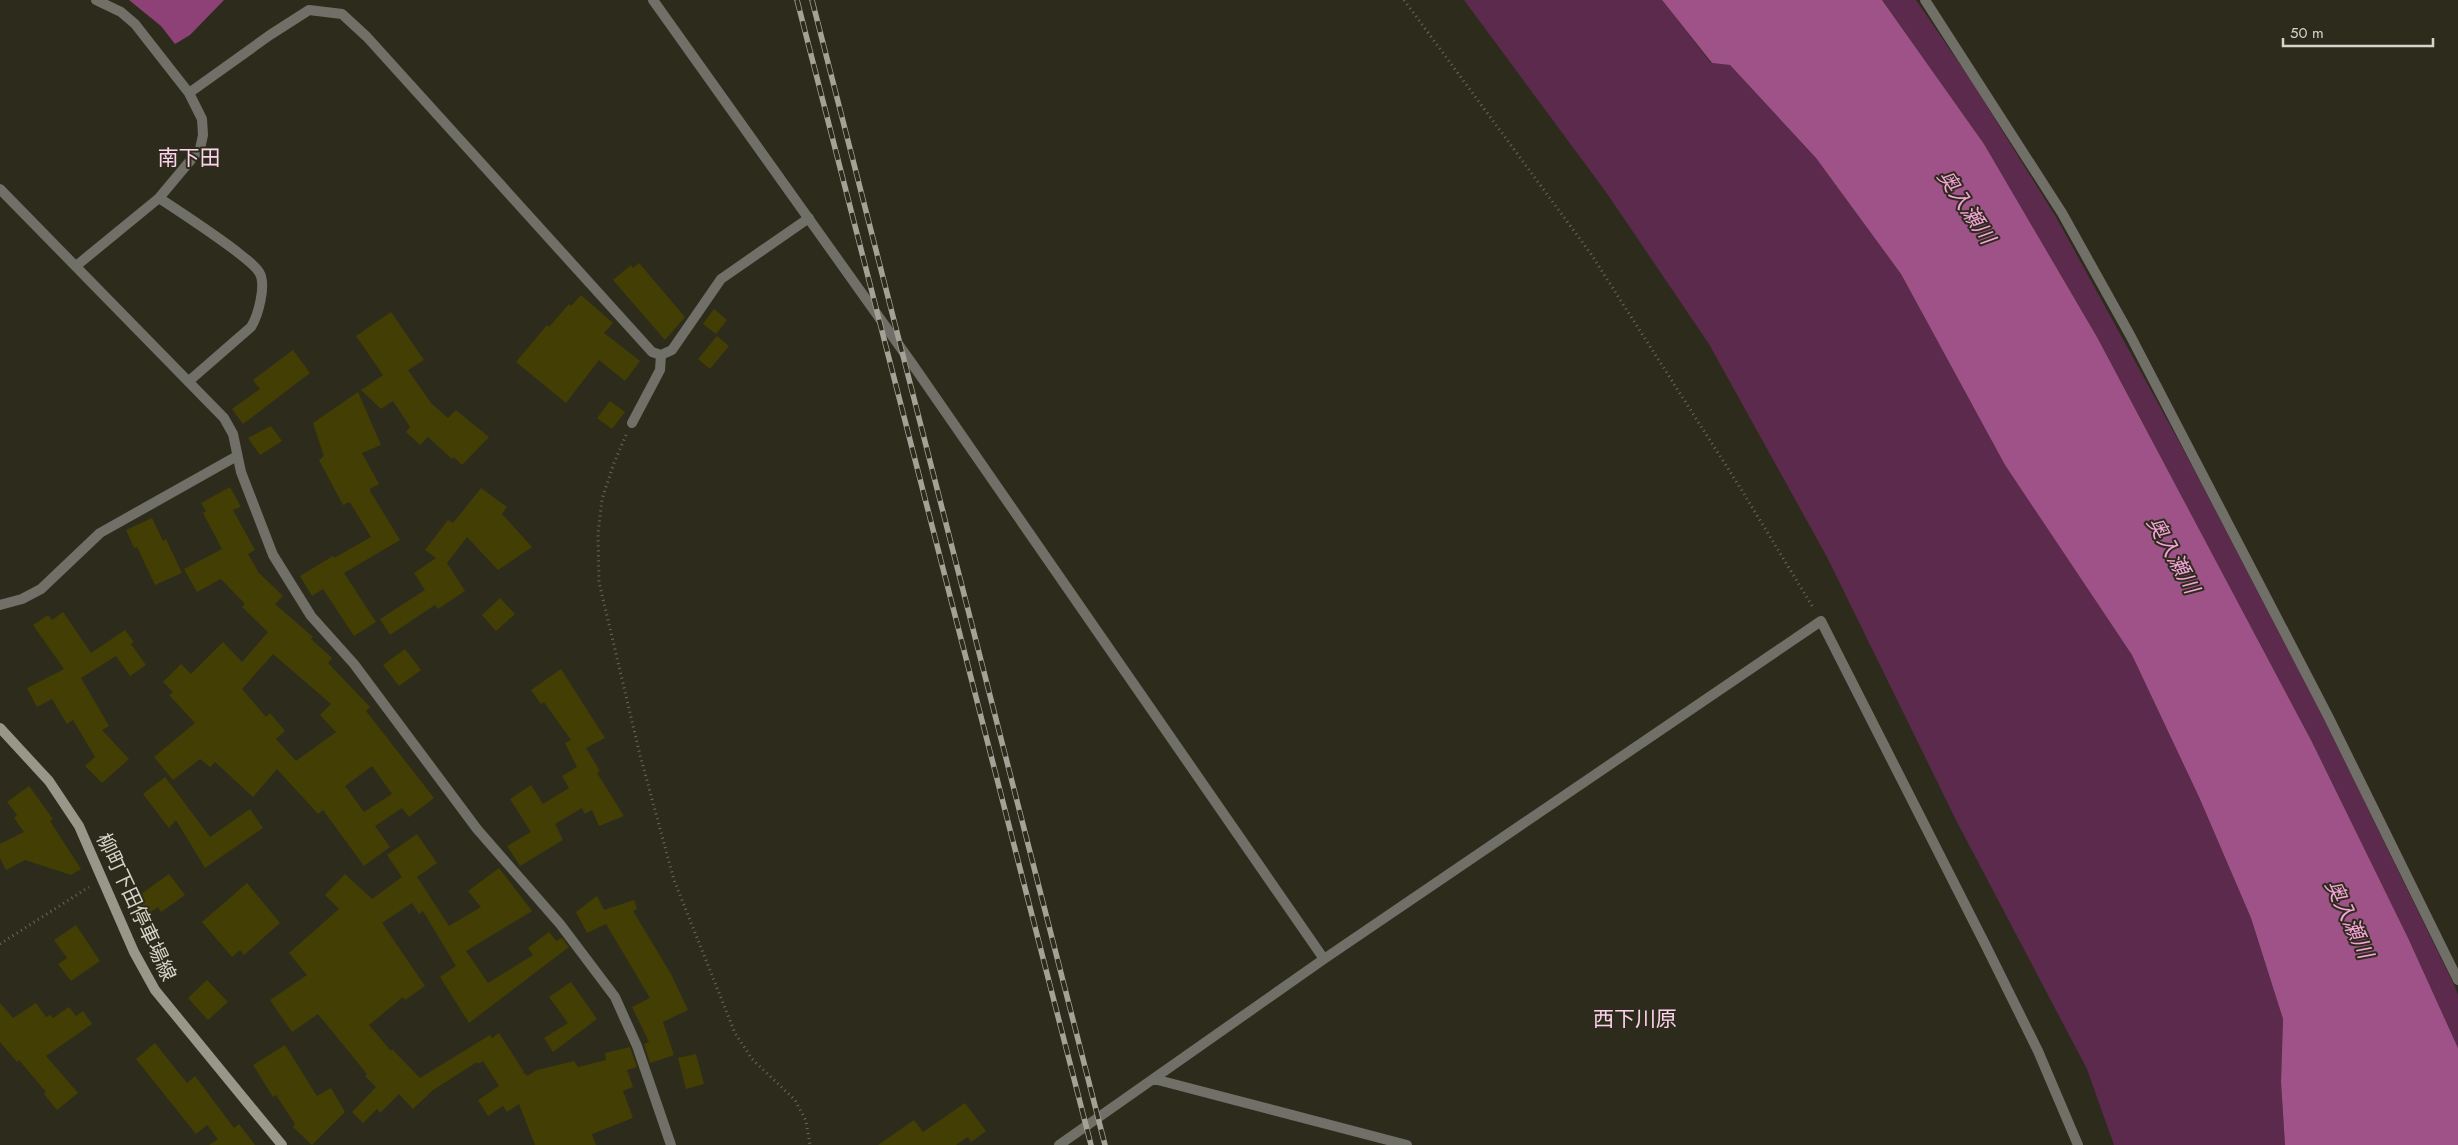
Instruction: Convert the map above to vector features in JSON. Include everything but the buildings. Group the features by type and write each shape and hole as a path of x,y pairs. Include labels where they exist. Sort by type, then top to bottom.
{"main road":[{"name":"柳町下田停車場線","path":"0,728 49,781 79,826 100,880 134,952 155,990 282,1145"}],"street":[{"path":"76,266 159,198 200,149 203,135 202,119 190,92 135,24 121,12 96,0"},
{"path":"653,0 810,218 1324,959"},
{"path":"1925,0 2062,213 2130,335 2323,707 2458,980"},
{"path":"190,92 270,35 309,10 342,14 367,37 652,352 661,355 672,350 721,279 810,218"},
{"path":"0,189 224,418 233,434 241,472 273,555 311,616 354,664 477,829 560,924 615,997 637,1046 671,1145"},
{"path":"159,198 209,231 244,258 258,271 262,279 258,316 251,327 189,381"},
{"path":"632,423 660,370 661,355"},
{"path":"0,605 22,599 41,589 100,532 237,456"},
{"path":"1059,1145 1324,959 1821,621 2038,1051 2078,1145"},
{"path":"1154,1079 1407,1145"}],"path":[{"path":"1404,0 1591,254 1742,489 1821,621"},
{"path":"632,423 614,463 602,499 598,544 599,582 638,746 674,880 735,1033 752,1059 795,1100 806,1121 810,1145"},
{"path":"0,944 100,880"}],"shaded area":[{"path":"129,0 224,0 190,35 175,44 161,26"},
{"path":"1464,0 1662,0 1711,63 1730,65 1816,158 1901,274 2005,465 2132,655 2199,797 2251,918 2283,1019 2281,1082 2285,1145 2114,1145 2087,1069 1957,822 1827,557 1709,344 1606,192"},
{"path":"1882,0 1916,0 1970,79 2056,217 2188,458 2323,717 2455,987 2458,995 2458,1048 2409,940 2312,742 2097,337 1984,144"}],"water":[{"name":"奥入瀬川","path":"1662,0 1882,0 1984,144 2097,337 2312,742 2409,940 2458,1048 2458,1145 2285,1145 2281,1082 2283,1019 2251,918 2199,797 2132,655 2005,465 1901,274 1816,158 1730,65 1712,63"}],"railway":[{"path":"797,0 1091,1145"},
{"path":"812,0 1105,1145"}],"district":[{"name":"南下田","path":"189,158"},
{"name":"西下川原","path":"1635,1019"}]}
